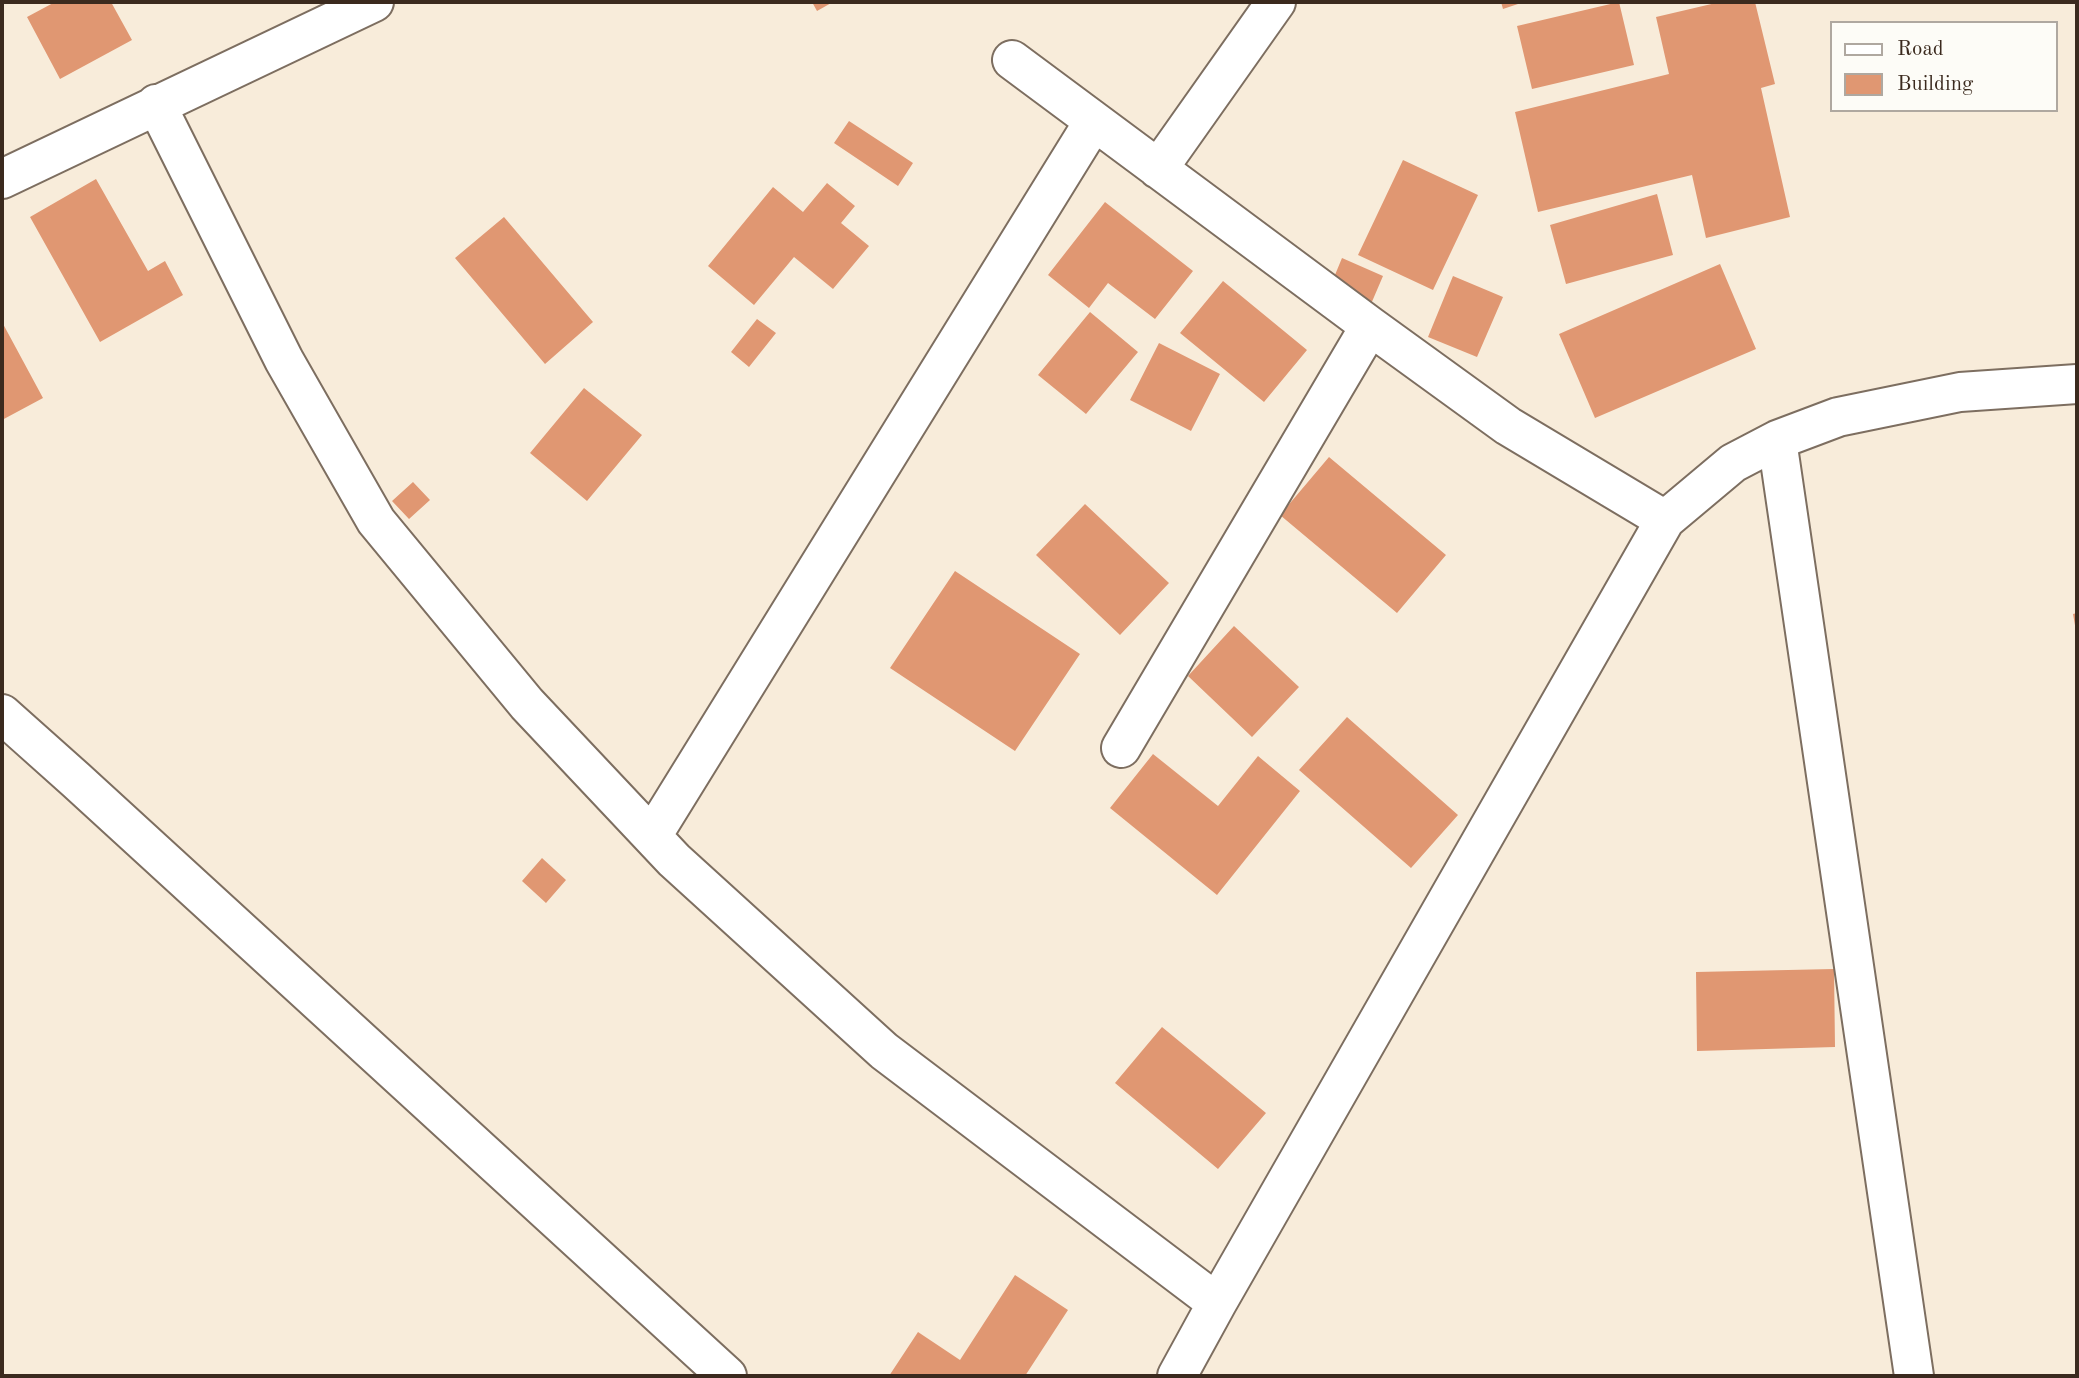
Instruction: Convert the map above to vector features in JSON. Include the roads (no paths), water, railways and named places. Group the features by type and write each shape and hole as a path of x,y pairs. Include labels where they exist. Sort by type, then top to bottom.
{"street":[{"path":"2,179 374,2"},
{"path":"1158,169 1276,2"},
{"path":"1012,60 1370,327 1508,426 1665,520"},
{"path":"156,104 284,360 376,521 527,704 674,860 884,1051 1217,1303"},
{"path":"652,836 1094,121"},
{"path":"1121,748 1370,327"},
{"path":"1177,1376 1665,520 1733,463 1777,440 1838,417 1959,392 2077,384"},
{"path":"1777,440 1914,1376"},
{"path":"2,714 727,1376"}]}
